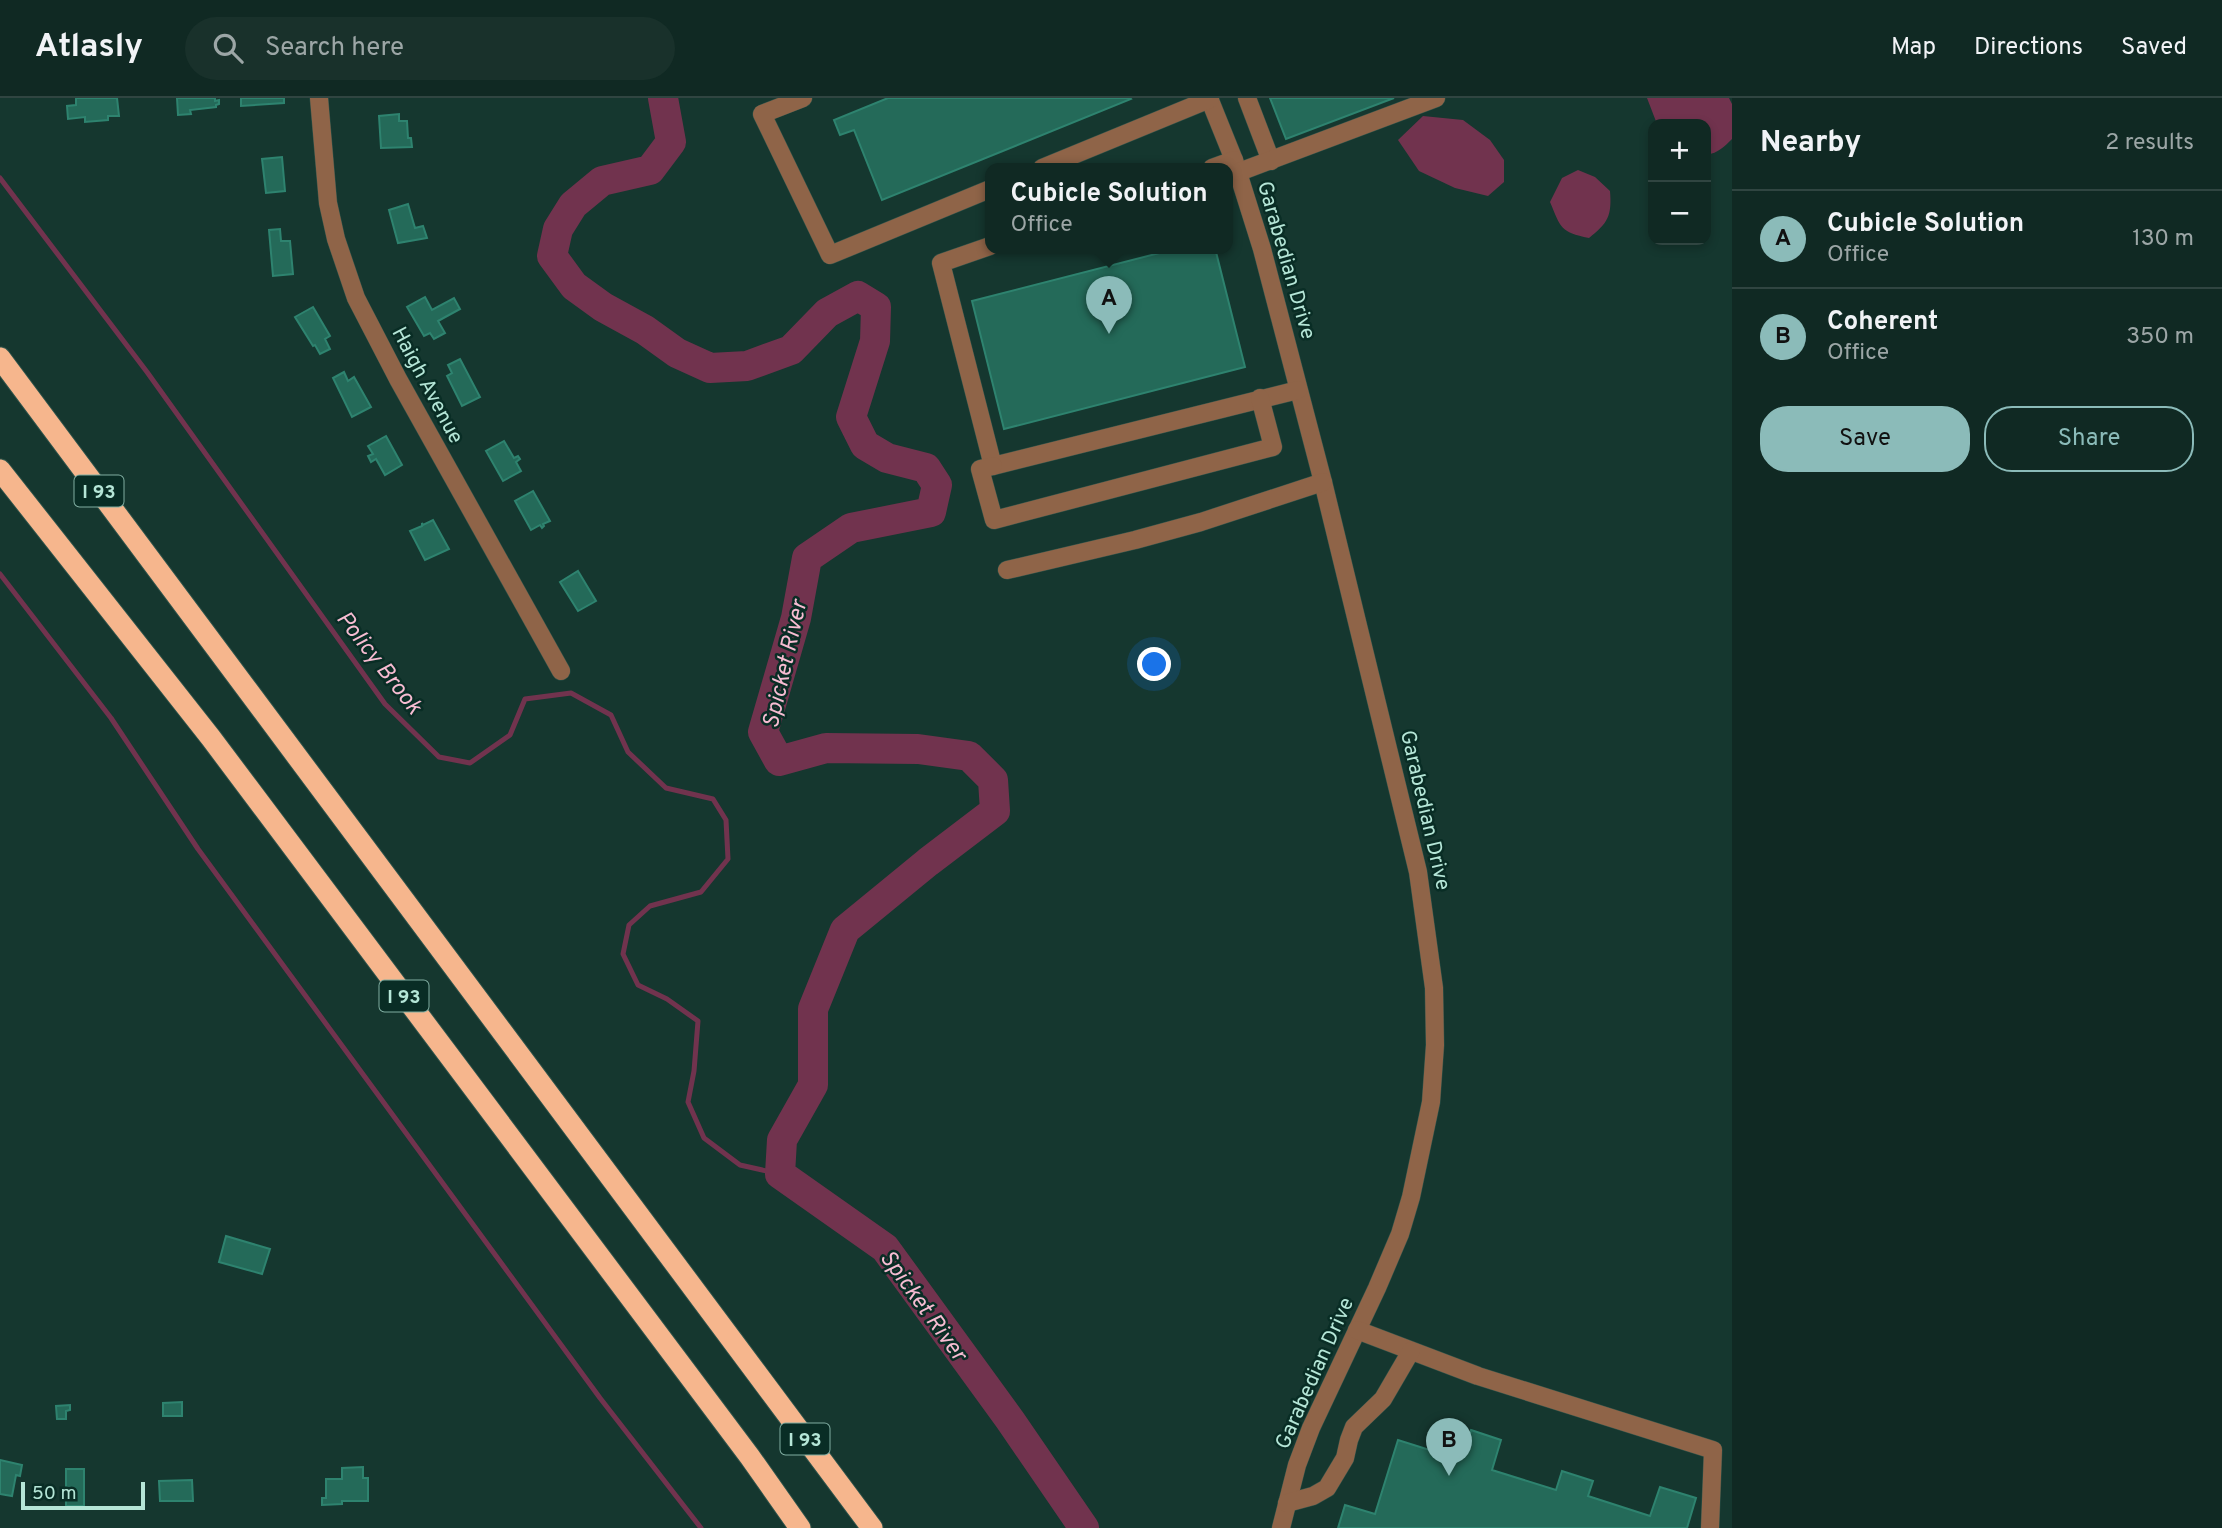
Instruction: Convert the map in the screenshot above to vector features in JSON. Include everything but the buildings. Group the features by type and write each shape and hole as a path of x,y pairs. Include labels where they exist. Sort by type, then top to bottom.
{"highway":[{"name":"I 93","path":"0,358 870,1527"},
{"name":"I 93","path":"0,470 220,749 750,1457 800,1528"}],"street":[{"name":"Haigh Avenue","path":"319,98 328,202 336,239 356,298 398,379 561,671"},
{"path":"803,98 762,114 830,255 985,191"},
{"path":"1247,98 1271,161"},
{"path":"1233,166 1271,161 1436,98"},
{"path":"1054,163 1210,99"},
{"name":"Garabedian Drive","path":"1210,99 1236,166 1262,249 1323,482 1418,872 1434,988 1435,1045 1431,1102 1420,1160 1400,1234 1311,1428 1297,1465 1281,1528"},
{"path":"985,248 941,263 993,466"},
{"path":"1260,398 1273,447 994,520 981,469 1260,398 1298,390"},
{"path":"1006,570 1201,522 1323,482"},
{"path":"1357,1330 1478,1376 1713,1450 1710,1528"},
{"path":"1287,1503 1313,1496 1327,1488 1345,1458 1354,1427 1383,1399 1411,1351"}],"shaded area":[{"path":"1647,98 1729,98 1732,104 1732,139 1711,154 1711,119 1655,119"},
{"path":"1423,116 1463,120 1490,140 1504,160 1504,182 1488,196 1455,188 1419,171 1398,140"},
{"path":"1578,170 1595,177 1610,191 1607,218 1601,228 1589,238 1572,234 1563,228 1550,202 1562,178"}],"waterway":[{"name":"Spicket River","path":"663,98 671,142 650,170 602,181 573,205 558,229 552,256 574,286 603,307 645,330 677,353 710,368 747,366 791,350 827,313 858,296 876,307 875,341 851,417 865,445 887,458 926,468 937,485 931,512 851,528 807,558 796,618 763,732 779,761 826,748 918,749 969,756 993,780 995,811 845,930 813,1009 813,1085 782,1140 780,1174 885,1248 1010,1420 1084,1528"},
{"name":"Policy Brook","path":"0,178 147,372 385,704 439,757 470,763 510,735 525,699 571,693 611,715 628,752 666,788 713,799 726,820 728,859 701,892 650,906 629,925 623,954 638,985 667,999 698,1021 694,1071 688,1102 704,1138 740,1165 780,1174"},
{"path":"0,574 111,718 198,849 600,1398 701,1528"}],"place":[{"name":"Cubicle Solution","path":"1109,334"},
{"name":"Coherent","path":"1449,1476"}]}
